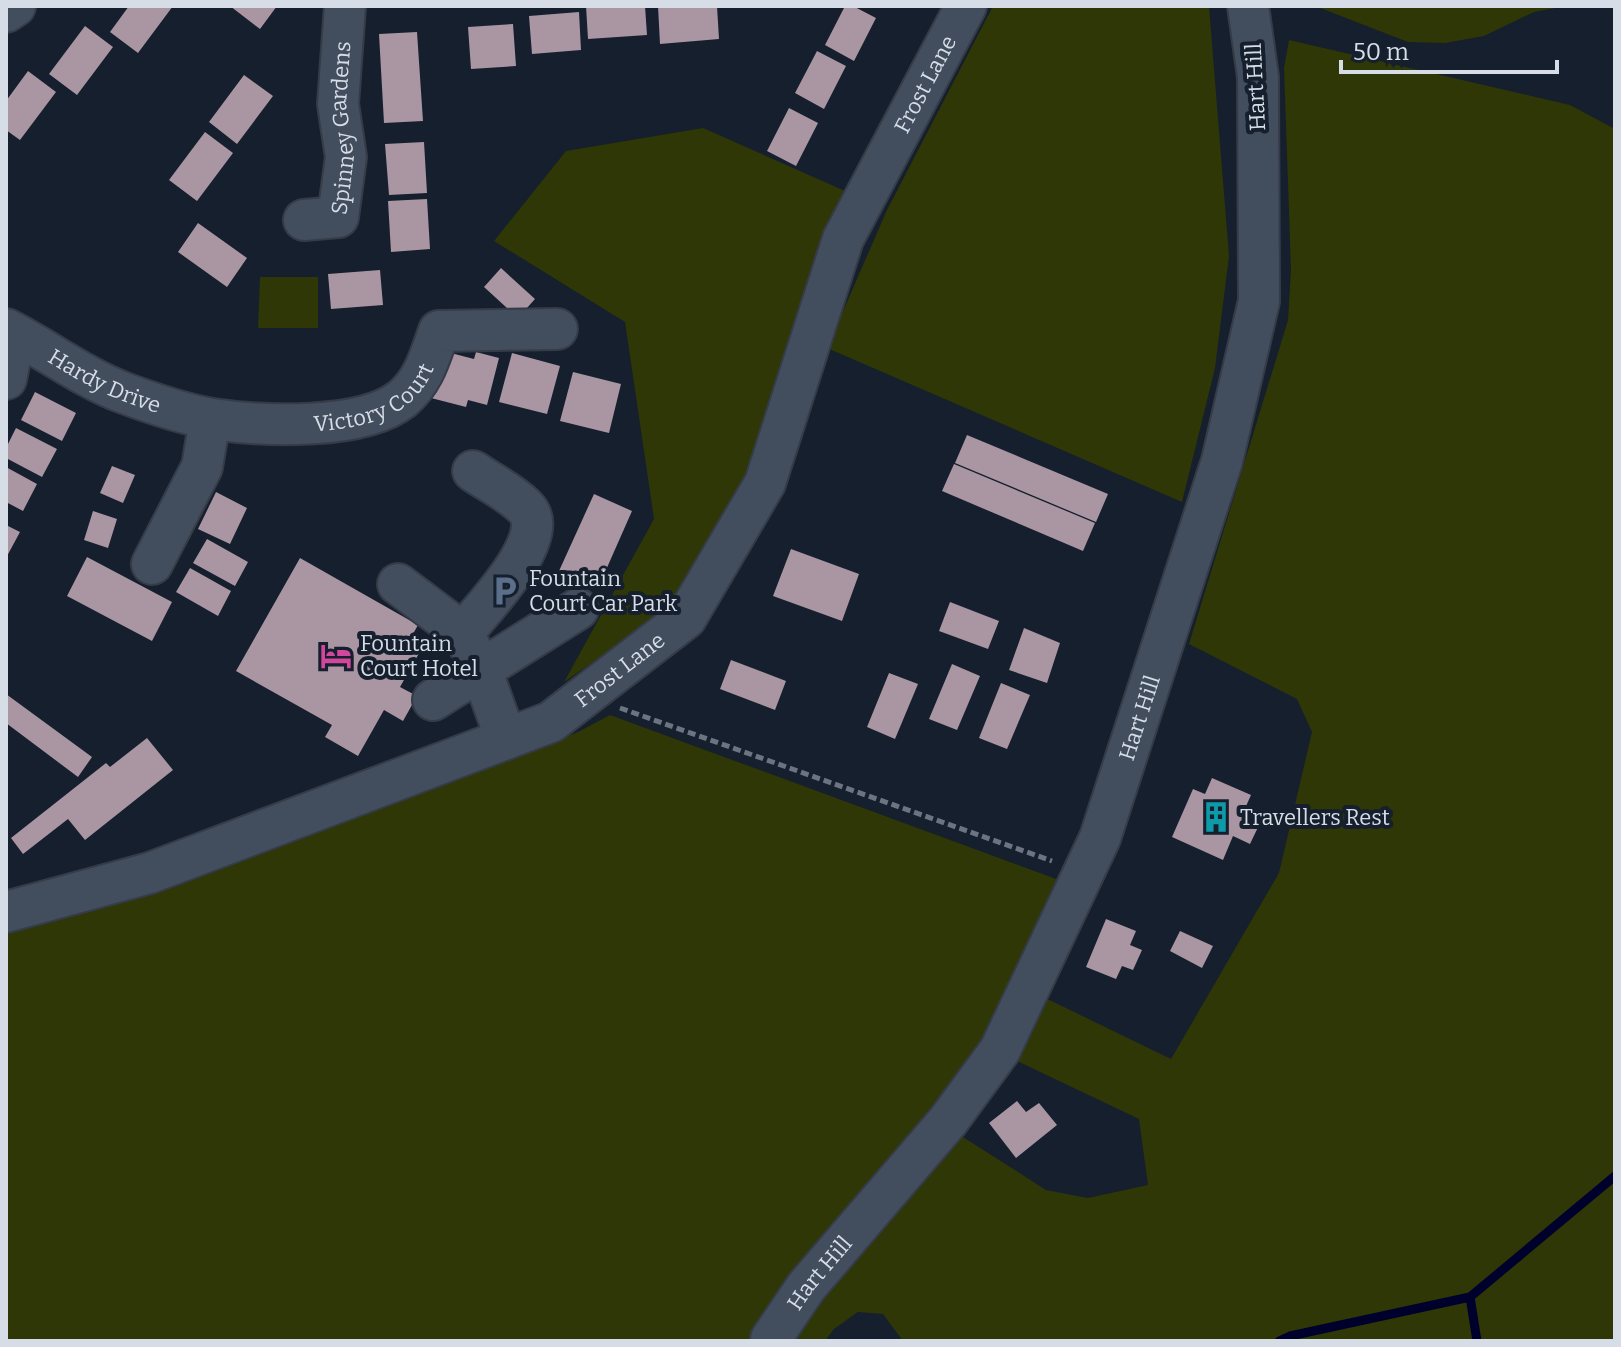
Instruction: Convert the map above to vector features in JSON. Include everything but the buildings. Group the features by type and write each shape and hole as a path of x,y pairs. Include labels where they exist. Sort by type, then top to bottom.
{"street":[{"path":"6,12 15,6"},
{"name":"Spinney Gardens","path":"304,220 338,217 346,157 338,104 345,6"},
{"name":"Frost Lane","path":"6,912 150,873 551,722 686,618 765,483 843,239 966,6"},
{"name":"Hart Hill","path":"771,1339 806,1287 948,1121 1000,1050 1100,838 1222,461 1259,301 1258,77 1248,6"},
{"name":"Victory Court","path":"210,419 278,425 373,415 402,399 425,373 439,331 557,329"},
{"path":"6,379 11,332"},
{"name":"Hardy Drive","path":"11,332 86,376 123,392 210,419"},
{"path":"152,564 202,467 210,419"},
{"path":"463,633 526,553 534,529 528,508 473,471"},
{"path":"398,584 463,633 481,669 506,739"},
{"path":"433,700 578,609"}],"path":[{"path":"584,696 1083,872"}],"green space":[{"path":"993,6 1209,6 1229,256 1215,368 1182,502 827,348 887,210"},
{"path":"1315,6 1566,6 1534,12 1484,36 1445,43 1408,42"},
{"path":"1289,40 1570,105 1615,129 1615,1341 903,1341 883,1314 858,1312 834,1329 825,1341 6,1341 6,931 92,910 198,877 469,775 578,732 610,715 1078,887 1033,992 1171,1059 1279,873 1312,732 1297,699 1189,644 1288,320 1291,270 1284,68","holes":["1013,1059 1139,1119 1148,1185 1088,1198 1046,1190 963,1137"]},
{"path":"703,128 845,191 749,477 665,613 564,682 654,519 625,322 494,241 566,151"},
{"path":"260,277 318,277 318,328 258,328"}],"waterway":[{"path":"1279,1341 1290,1336 1470,1297 1615,1176"},
{"path":"1470,1297 1477,1341"}],"place":[{"name":"Fountain Court Car Park","path":"505,591"},
{"name":"Fountain Court Hotel","path":"336,656"},
{"name":"Travellers Rest","path":"1216,817"}]}
